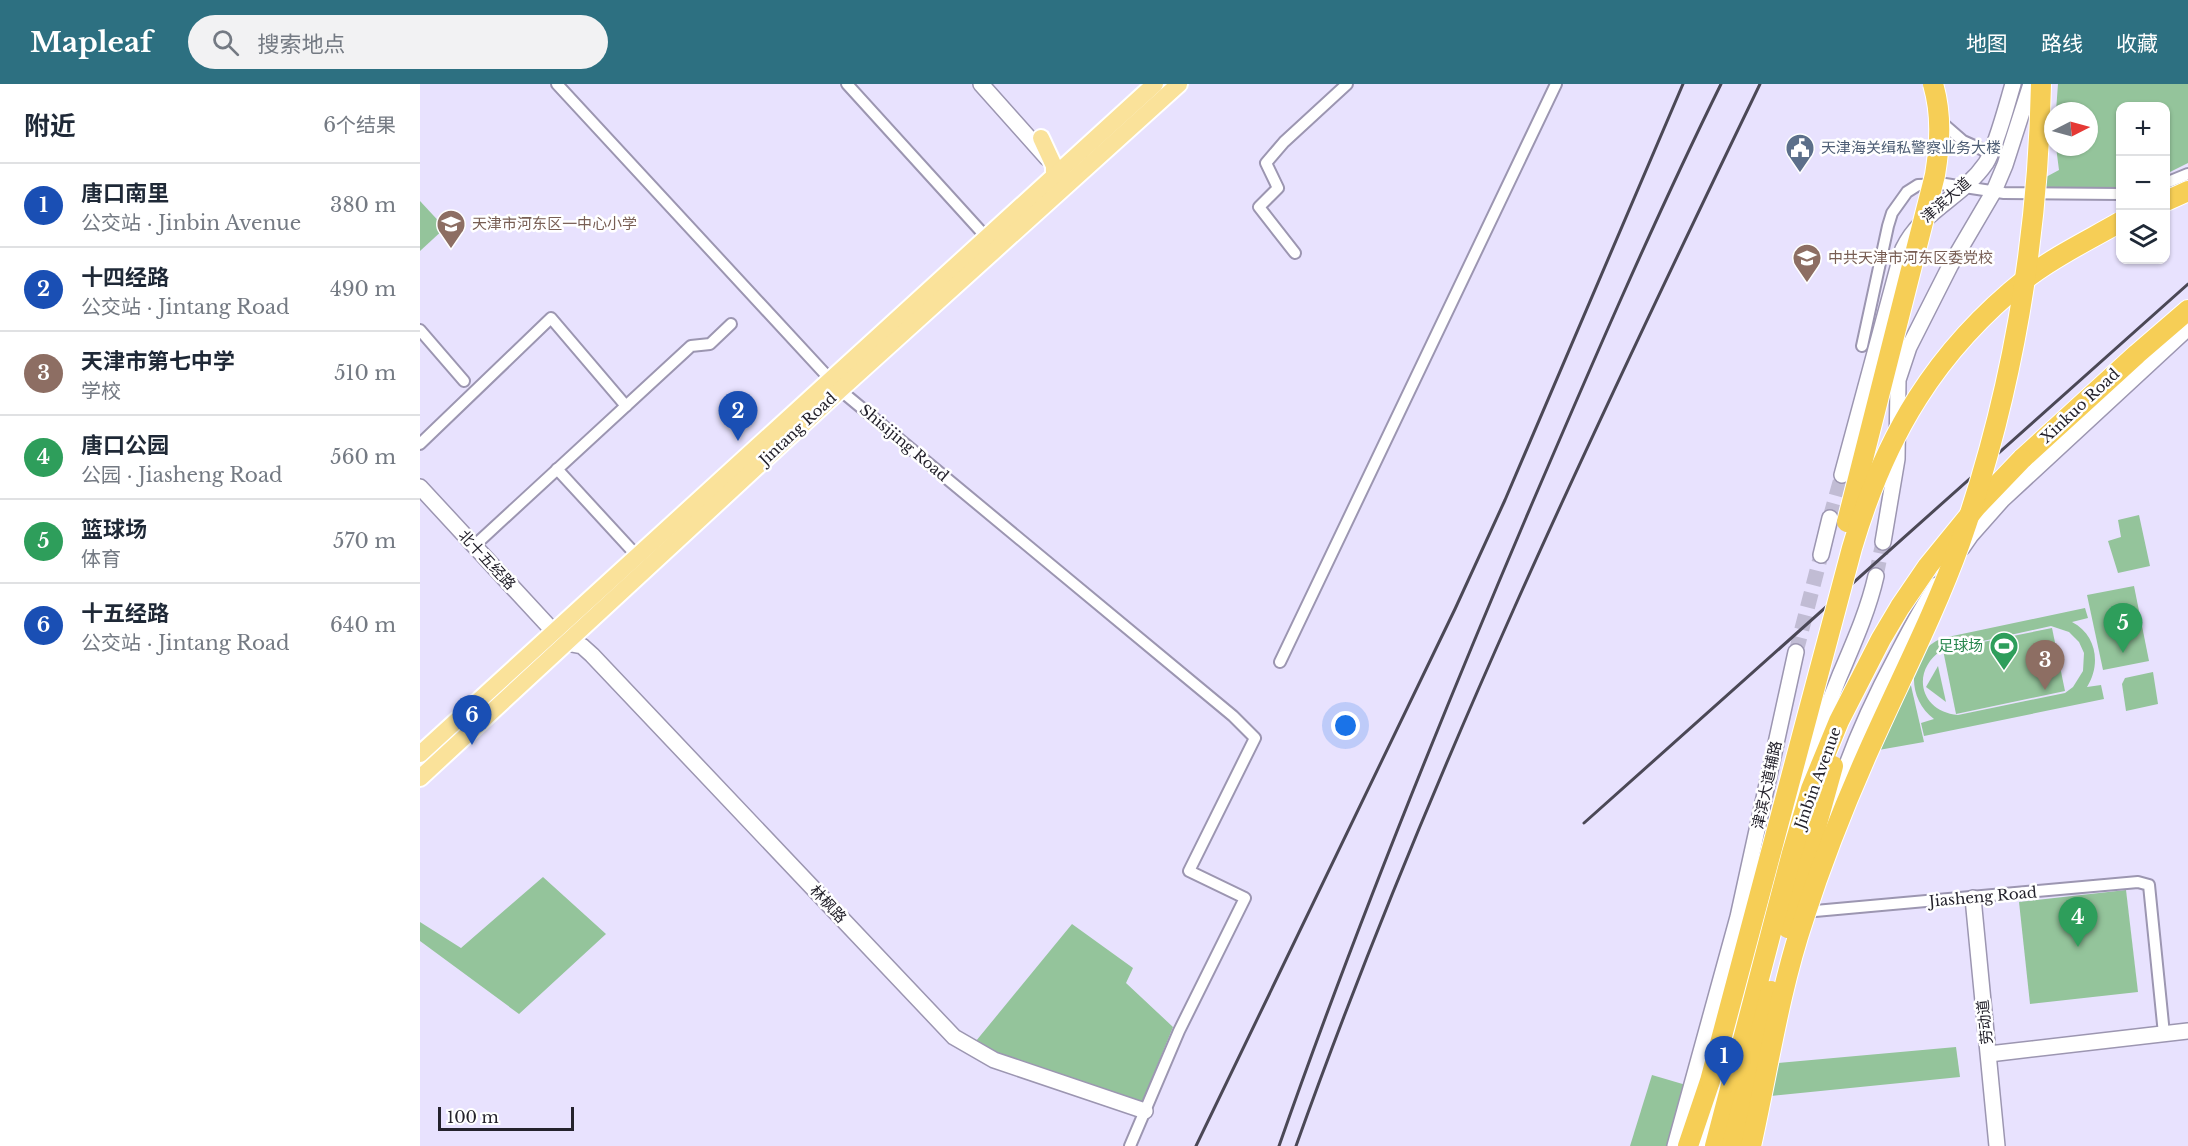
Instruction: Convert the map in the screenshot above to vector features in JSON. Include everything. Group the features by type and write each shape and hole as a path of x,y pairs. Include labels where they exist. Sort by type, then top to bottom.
{"highway":[{"path":"1796,777 1835,572 1935,175 1940,130 1933,84"},
{"path":"1751,1146 1790,962 1803,919 1863,763 1927,625 1952,562 1995,430 2012,357 2028,267 2038,166 2041,84"},
{"path":"2170,199 2188,191"},
{"path":"1796,777 1863,509 1885,454 1907,414 1947,356 1968,330 1989,310 2028,277 2116,225"},
{"name":"Xinkuo Road","path":"2022,459 2188,310"},
{"name":"Jinbin Avenue","path":"1715,1146 1792,853 1811,789 1839,721 1900,607 1977,506 2022,459"},
{"path":"1732,1146 1751,1066 1828,780 1871,659"},
{"name":"Jinbin Avenue","path":"1695,1146 1710,1081 1796,777"},
{"path":"1688,1146 1710,1081"}],"main road":[{"name":"Jintang Road","path":"420,754 560,638 1041,199 1063,173 1155,84"},
{"name":"Jintang Road","path":"1063,173 1179,84"},
{"path":"1038,141 1063,173"},
{"name":"Jintang Road","path":"420,778 638,556 836,385 987,238 1041,199"}],"street":[{"name":"Shisijing Road","path":"557,84 836,385 1233,716 1255,738 1189,872 1245,898 1179,1031 1145,1111"},
{"path":"847,84 987,238"},
{"path":"981,84 1038,141"},
{"path":"993,84 1038,141 1045,170 1041,199"},
{"path":"1294,253 1259,207 1278,188 1266,163 1284,142 1347,84"},
{"path":"1280,662 1556,84"},
{"name":"津滨大道","path":"1842,475 1904,249 1910,236 1923,219 1964,187 1986,162 2013,84"},
{"path":"1882,542 1897,459 1898,380 1909,347 1950,266 1994,191 2005,165 2031,84"},
{"path":"1929,108 1942,124 1963,141 1990,153"},
{"path":"2170,181 2188,174"},
{"path":"1862,346 1892,213 1907,192 1918,185 1945,184 2004,193 2116,194"},
{"path":"420,444 551,318 626,406"},
{"path":"474,546 690,346 710,344 731,324"},
{"path":"1757,1146 1781,1026 1803,942 1829,816 1842,774 1876,694 1928,598 1971,534 2002,500 2188,328"},
{"path":"420,330 464,381"},
{"path":"557,470 638,556"},
{"name":"北十五经路","path":"420,487 560,638"},
{"path":"1821,555 1830,518"},
{"name":"Jinbin Avenue","path":"1796,777 1858,634 1871,599 1876,576"},
{"name":"林枫路","path":"560,638 582,646 592,655 954,1037 994,1060 1145,1111"},
{"name":"津滨大道辅路","path":"1674,1146 1738,918 1796,652"},
{"path":"1701,1146 1796,777"},
{"name":"Jiasheng Road","path":"1738,918 2138,882 2149,885 2163,1034"},
{"name":"劳动道","path":"1973,898 1997,1146"},
{"path":"1989,1054 2188,1031"},
{"path":"1130,1146 1145,1111"}],"green space":[{"path":"2058,84 2188,84 2188,163 2170,172 2170,102 2116,102 2116,187 2045,187 2046,177 2059,170 2057,156 2098,156 2098,102 2057,102"},
{"path":"420,201 445,228 420,251"},
{"path":"2139,515 2150,566 2118,573 2108,541 2121,537 2118,520"},
{"path":"2134,586 2149,661 2103,670 2087,595"},
{"path":"2085,608 2088,618 2072,622 2087,635 2094,651 2094,669 2087,687 2101,685 2104,699 1924,736 1921,723 1934,719 1918,699 1914,675 1922,653 1931,644 1943,638","holes":["2051,626 2069,632 2079,642 2084,653 2083,671 2073,687 2065,693 1958,715 1935,707 1928,699 1923,679 1932,659 1942,650"]},
{"name":"足球场","path":"2052,628 2065,691 1956,714 1943,650"},
{"path":"1938,666 1946,702 1926,687"},
{"path":"2153,672 2158,704 2126,711 2122,684 2125,678"},
{"path":"1909,677 1924,742 1873,751"},
{"path":"543,877 606,934 519,1014 420,941 420,922 461,948"},
{"path":"2126,890 2138,992 2030,1004 2019,902"},
{"path":"1072,924 1133,968 1126,983 1173,1027 1142,1103 999,1056 976,1041"},
{"path":"1956,1047 1960,1077 1771,1096 1777,1063"},
{"path":"1652,1075 1686,1085 1667,1146 1630,1146"}],"tunnel":[{"path":"1830,518 1842,475"},
{"path":"1876,576 1883,542"},
{"path":"1796,652 1821,555"}],"railway":[{"path":"1196,1146 1455,609 1505,500 1683,84"},
{"path":"1279,1146 1368,904 1464,664 1623,294 1721,84"},
{"path":"1296,1146 1346,1010 1400,875 1514,609 1635,346 1760,84"},
{"path":"1584,823 2188,284"}],"place":[{"name":"天津海关缉私警察业务大楼","path":"1800,174"},
{"name":"天津市河东区一中心小学","path":"451,250"},
{"name":"中共天津市河东区委党校","path":"1807,284"},
{"name":"十四经路","path":"738,441"},
{"name":"篮球场","path":"2123,653"},
{"name":"足球场","path":"2004,672"},
{"name":"天津市第七中学","path":"2045,690"},
{"name":"十五经路","path":"472,745"},
{"name":"唐口公园","path":"2078,947"},
{"name":"唐口南里","path":"1724,1086"}]}
